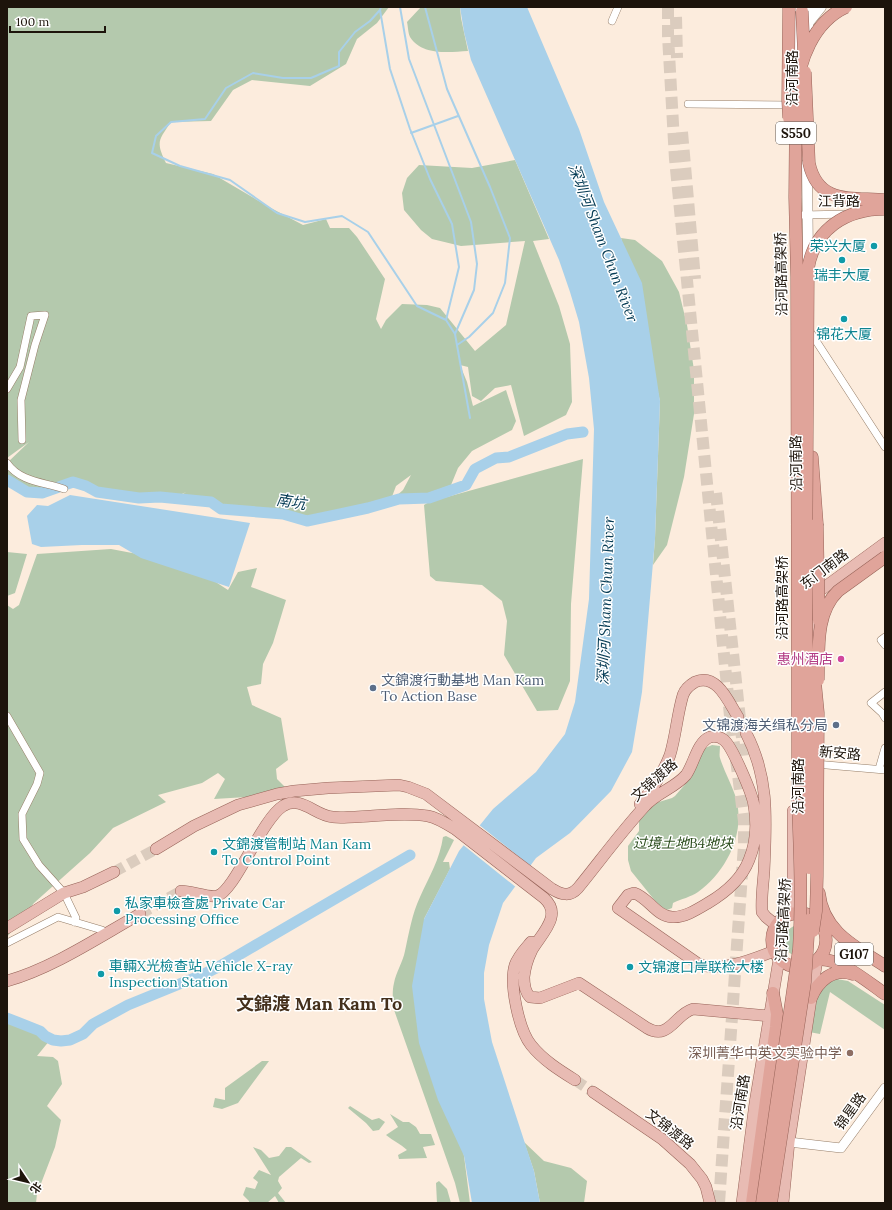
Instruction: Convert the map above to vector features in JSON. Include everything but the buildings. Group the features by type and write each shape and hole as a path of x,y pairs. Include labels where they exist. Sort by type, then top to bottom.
{"highway":[{"path":"789,7 788,100 794,197"},
{"name":"沿河路高架桥","path":"762,1203 799,949 801,914 798,802 797,293 794,197 796,94 802,62 809,44 821,28 846,7"},
{"path":"802,8 809,163 812,176 820,187 840,198 885,200"},
{"name":"沿河路高架桥","path":"771,1203 805,982 809,904 810,592 807,282 809,262 811,255 820,240 838,221 860,211 885,209"},
{"path":"805,982 816,911 817,876 819,639 817,524 810,440"},
{"path":"819,639 824,613 832,597 885,557"},
{"path":"810,592 818,713"},
{"path":"817,876 821,905 828,921 847,940 885,966"},
{"path":"777,955 773,946 773,935 777,926 784,919 793,914 804,914 814,918"},
{"name":"G107","path":"777,955 788,965 800,967 807,966 817,960 821,955 825,944 824,932 820,924 814,918"},
{"name":"G107","path":"824,932 885,975"},
{"name":"G107","path":"817,960 830,960 885,994"},
{"path":"811,998 819,984 832,974 839,972 858,976"},
{"path":"752,1203 776,1027 777,1014 774,993"}],"main road":[{"path":"808,23 821,7"},
{"name":"沿河南路","path":"802,8 808,23 807,215 810,440 810,592 814,612 814,918"},
{"name":"沿河南路","path":"793,914 794,105 802,8"},
{"name":"东门南路","path":"793,614 810,592 885,543"},
{"name":"东门南路","path":"793,614 804,615 814,612 885,564"},
{"name":"文锦渡路","path":"540,879 552,886 562,888 568,888 574,884 644,799 661,773 669,756 683,696 689,686 703,680 717,686 724,694 738,717"},
{"path":"746,733 758,762 765,796 766,818 762,912 777,926"},
{"name":"文锦渡路","path":"540,879 561,894 568,895 575,891 646,804 686,775 701,744 712,737 721,738 727,742 749,786 754,804 754,838 752,850 745,868 720,896 702,907 680,917 672,917 662,914 639,895 634,893 628,895 618,908 697,963 706,967 737,964 777,955"},
{"path":"156,849 194,826 238,805 277,794 294,791 386,785 408,786 426,794 540,879"},
{"path":"181,891 213,896 218,896 223,893 270,820 283,806 292,802 302,803 324,816 335,818 393,815 428,816 455,829 548,901 552,912 550,922 533,949 526,965 524,978 525,987 530,997 540,998 579,983 647,1028 657,1032 669,1028 682,1014 693,1009 770,1016"},
{"path":"7,928 64,893 83,888 114,872"},
{"path":"533,889 544,903 547,916 541,929 520,955 515,965 515,995 519,1019 524,1034 531,1045 552,1065 575,1080"},
{"path":"7,981 18,978 49,964 140,914"},
{"name":"沿河南路","path":"742,1203 753,1117 774,993 777,955"},
{"path":"783,1203 789,1142 817,960"},
{"name":"文锦渡路","path":"594,1092 662,1139 690,1164 702,1179 708,1191 710,1203"}],"street":[{"path":"612,21 618,7"},
{"path":"688,104 794,105"},
{"name":"江背路","path":"793,215 885,214"},
{"path":"7,389 20,367 31,316 45,315 35,345 21,400 22,440"},
{"path":"809,330 885,447"},
{"path":"7,462 12,469 22,476 64,489"},
{"path":"885,637 881,640 885,645"},
{"path":"885,692 871,703 885,718"},
{"path":"7,716 40,773 37,784 22,814 24,839 39,865 64,893 76,918 74,922"},
{"path":"882,770 885,748"},
{"name":"新安路","path":"793,762 882,770"},
{"path":"7,944 58,917 102,930"},
{"name":"锦星路","path":"789,1142 841,1148 885,1088"}],"green space":[{"path":"7,7 389,7 377,23 357,39 346,64 310,86 252,80 233,90 211,121 171,122 163,133 160,142 161,150 166,163 213,174 303,225 326,219 330,228 349,228 357,237 385,279 376,319 381,329 386,320 402,304 427,305 440,308 475,351 506,325 525,241 461,246 432,239 421,230 404,210 402,193 407,178 419,165 472,168 515,160 549,239 533,241 559,306 570,344 572,402 566,415 524,436 511,385 495,388 481,401 472,396 468,367 460,365 467,382 473,406 506,390 516,421 512,430 472,451 458,468 451,485 398,504 394,498 403,490 411,475 396,486 390,502 307,521 288,516 221,509 211,502 177,498 186,492 174,498 128,496 73,482 42,493 34,493 7,479 7,463 29,442 7,458"},
{"path":"421,7 460,7 468,51 436,52 421,47 415,43 409,35 407,22"},
{"path":"621,238 635,240 662,261 679,292 687,325 694,370 694,414 684,477 667,545 653,565 660,401"},
{"path":"583,459 571,604 570,681 558,710 537,711 504,655 507,621 502,601 482,585 436,581 430,576 424,505 429,502"},
{"path":"111,549 148,556 208,577 228,590 238,572 257,568 251,587 286,600 273,643 263,664 261,684 247,687 252,705 281,718 288,760 276,769 277,779 295,797 214,799 225,779 218,773 202,783 158,795 166,802 113,828 90,853 34,903 7,937 7,605 13,609 19,605 37,554"},
{"path":"7,552 27,554 15,593 7,596"},
{"name":"过境土地B4地块","path":"712,745 720,746 720,758 723,768 735,795 738,809 736,836 726,862 718,873 698,892 673,903 672,908 667,910 660,907 631,871 628,860 628,846 639,831 639,817 649,805 675,796 688,781 703,749"},
{"path":"446,836 454,840 443,862 449,862 450,869 424,919 464,1156 470,1203 460,1203 455,1183 393,1007 394,983 404,955 415,910 437,860 443,837"},
{"path":"794,926 812,933 814,938 812,948 795,956 786,949 783,941 786,933"},
{"path":"831,978 848,981 885,1005 885,1030 830,992 820,1034 809,1032 818,992"},
{"path":"7,1016 37,1028 50,1040 37,1056 53,1057 58,1061 62,1084 47,1106 61,1120 55,1147 37,1194 36,1203 7,1203"},
{"path":"262,1061 269,1061 238,1103 222,1109 213,1107 215,1098 225,1100 225,1088"},
{"path":"350,1106 372,1120 379,1118 385,1122 379,1130 373,1131 348,1108"},
{"path":"390,1114 403,1122 409,1122 416,1127 420,1134 431,1134 435,1145 423,1147 427,1158 399,1159 398,1155 407,1150 386,1135 398,1127"},
{"path":"524,1142 544,1161 571,1168 587,1181 584,1203 540,1203 534,1171"},
{"path":"253,1147 261,1150 269,1158 279,1156 286,1147 291,1147 312,1162 309,1163 301,1158 279,1177 278,1181 282,1188 278,1193 286,1203 279,1203 275,1196 267,1203 249,1203 243,1195 246,1187 255,1189 258,1182 253,1178 259,1170 271,1175"},
{"path":"439,1181 447,1189 451,1203 437,1203 436,1183"}],"water":[{"name":"深圳河 Sham Chun River","path":"460,7 527,7 579,129 604,202 642,283 660,401 655,539 642,692 632,752 611,791 570,833 536,858 503,903 489,945 484,973 484,999 492,1042 534,1171 540,1203 472,1203 464,1156 438,1100 419,1043 412,986 424,919 459,851 493,809 536,772 565,734 575,702 589,599 594,429 589,378 579,322 559,260 471,60"},
{"path":"70,495 250,523 229,587 141,558 119,545 41,547 32,544 27,516 37,505 48,506"}],"pier":[{"path":"478,824 532,867 517,888 462,844"}],"waterway":[{"path":"381,7 370,21 355,32 339,52 339,66 311,78 283,78 253,73 226,88 205,119 171,122 156,136 152,153 180,166 230,180 277,213 305,222 342,216 368,232 417,306 446,320 455,334 470,418"},
{"path":"400,7 409,59 471,222 477,264 474,290 455,334"},
{"path":"425,7 447,89 490,187 510,238 505,283 493,313 469,337 457,345"},
{"path":"380,10 390,69 410,129 430,179 452,224 459,267 446,320"},
{"path":"411,133 458,116"},
{"name":"南坑","path":"7,480 27,492 42,493 73,482 86,486 97,492 139,498 160,497 211,502 221,509 283,514 307,521 368,508 399,499 429,498 466,485 475,469 496,458 509,457 567,434 583,432"},
{"path":"7,1018 40,1031 45,1036 53,1040 70,1040 83,1034 93,1024 128,1005 220,966 410,855"}],"tunnel":[{"path":"668,7 668,36 675,159 730,716 744,821 744,845 719,1203"},
{"path":"676,17 677,58"},
{"path":"682,132 695,279"},
{"path":"716,493 744,757"},
{"path":"738,717 746,733"},
{"path":"114,872 156,849"},
{"path":"140,914 181,891"},
{"path":"575,1080 593,1092"}],"place":[{"name":"荣兴大厦","path":"874,246"},
{"name":"瑞丰大厦","path":"842,260"},
{"name":"锦花大厦","path":"844,319"},
{"name":"惠州酒店","path":"841,659"},
{"name":"文錦渡行動基地 Man Kam To Action Base","path":"373,688"},
{"name":"文锦渡海关缉私分局","path":"836,725"},
{"name":"文錦渡管制站 Man Kam To Control Point","path":"214,852"},
{"name":"私家車檢查處 Private Car Processing Office","path":"117,911"},
{"name":"文锦渡口岸联检大楼","path":"630,967"},
{"name":"車輛X光檢查站 Vehicle X-ray Inspection Station","path":"101,974"},
{"name":"深圳菁华中英文实验中学","path":"850,1053"}],"district":[{"name":"文錦渡 Man Kam To","path":"319,1004"}]}
